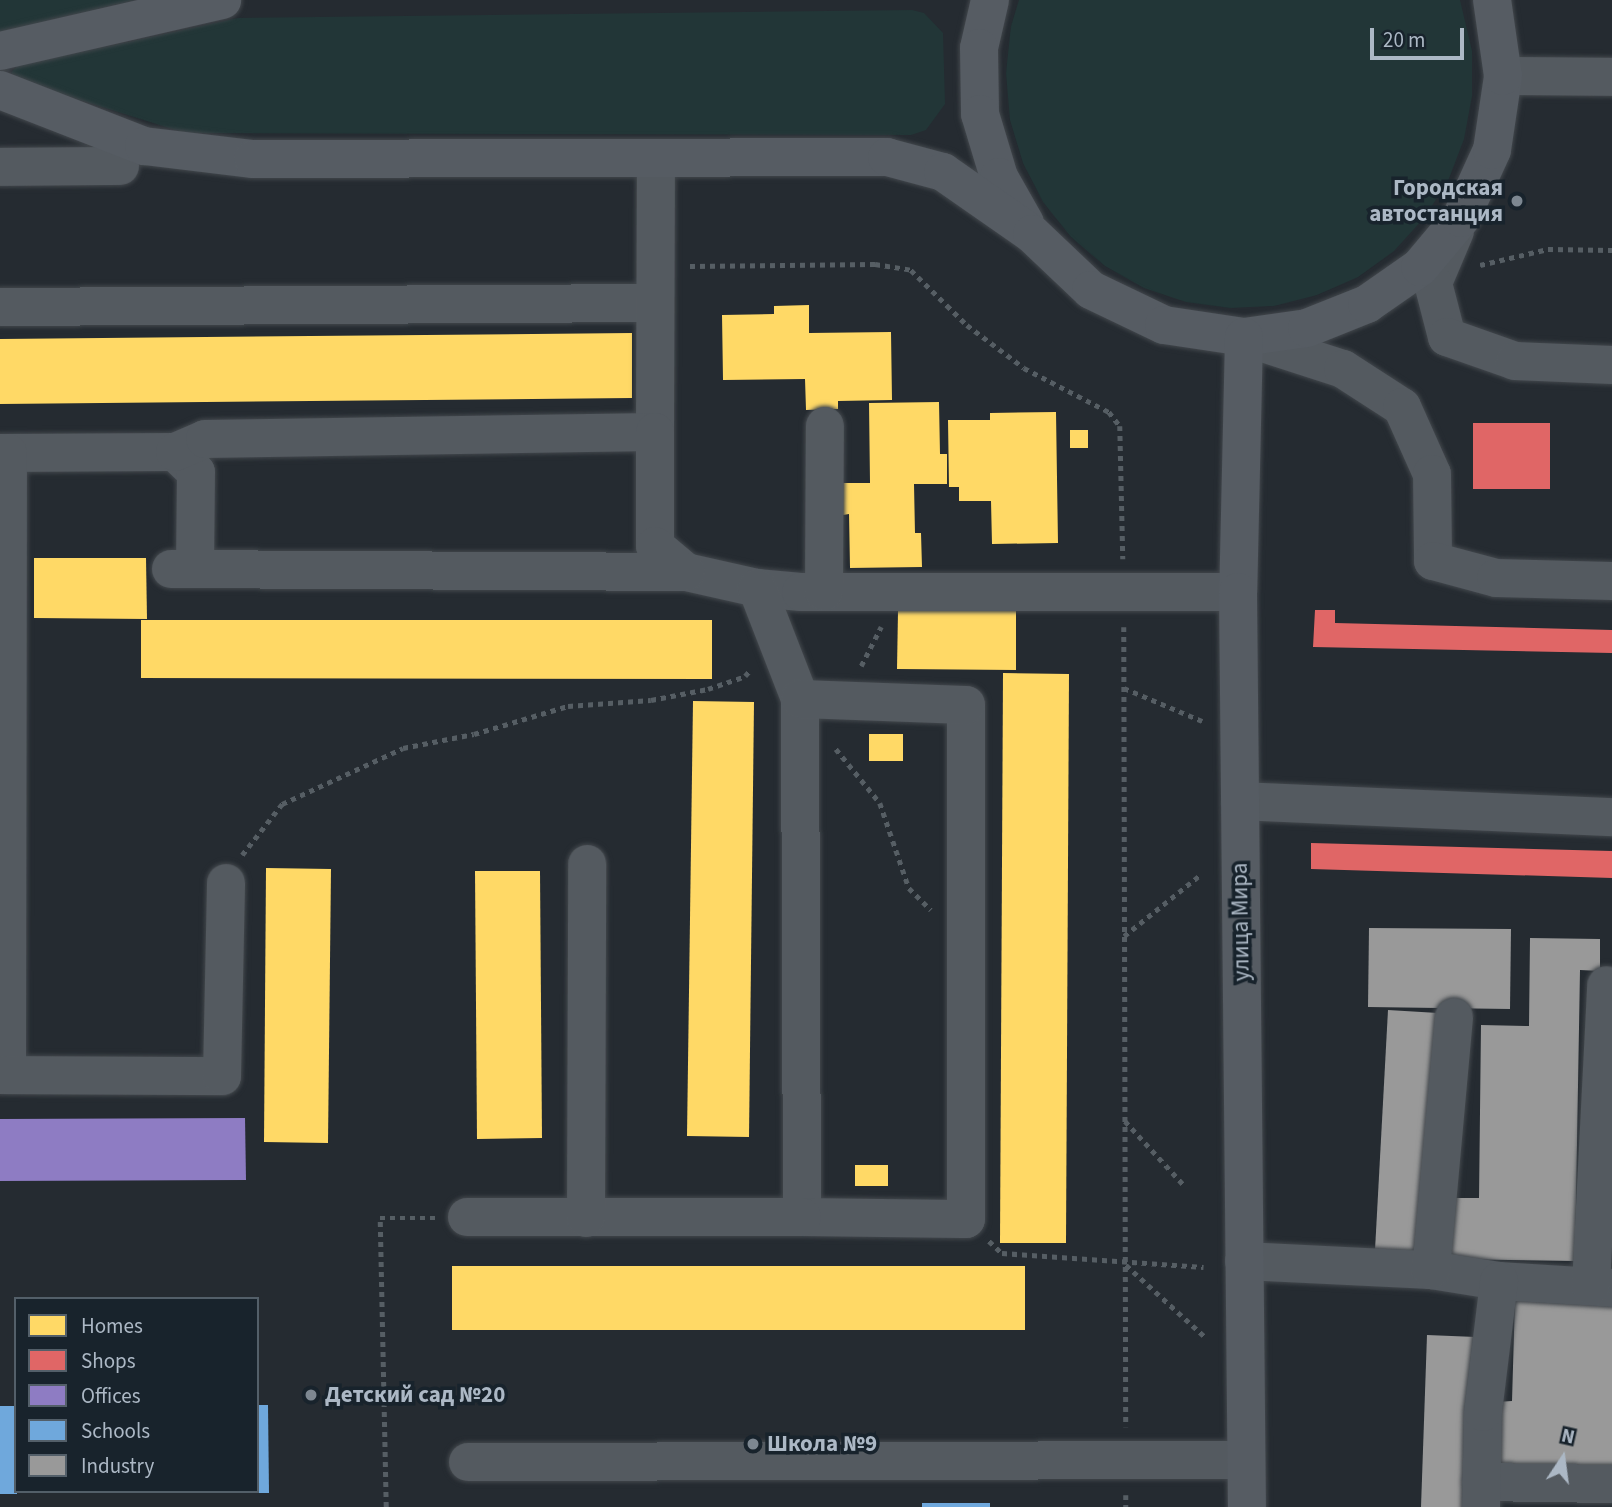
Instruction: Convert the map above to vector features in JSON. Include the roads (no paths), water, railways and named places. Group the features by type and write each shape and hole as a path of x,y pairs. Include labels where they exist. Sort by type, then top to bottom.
{"main road":[{"path":"0,51 222,0"},
{"path":"989,0 979,48 980,114 999,177 1032,234"},
{"path":"0,90 144,146 253,159 656,160 887,157 943,173 1032,234 1091,290 1164,326 1244,337 1307,328 1367,304 1420,267 1461,218 1492,150 1503,76 1492,0"},
{"name":"улица Мира","path":"1244,337 1238,592 1247,1507"}],"street":[{"path":"1503,76 1612,78"},
{"path":"656,160 655,546 686,572"},
{"path":"0,167 120,166"},
{"path":"1461,218 1433,283 1447,337 1514,360 1612,365"},
{"path":"0,307 655,303"},
{"path":"1244,337 1343,369 1402,407 1432,474 1433,561 1496,578 1612,581"},
{"path":"824,592 825,426"},
{"path":"226,883 222,1076 4,1075 4,453 175,452 205,439 654,432"},
{"path":"175,452 196,472 183,568 686,572 757,589 824,592 1238,592"},
{"path":"757,589 800,699 802,1217"},
{"path":"467,1217 966,1219 967,705 800,699"},
{"path":"1240,801 1612,817"},
{"path":"586,1218 587,864"},
{"path":"1244,1261 1431,1270 1499,1281 1601,1287 1606,985"},
{"path":"1431,1270 1454,1017"},
{"path":"1499,1281 1483,1412 1481,1494 1606,1492"},
{"path":"468,1462 1246,1460"}],"place":[{"name":"Городская автостанция","path":"1517,201"},
{"name":"Детский сад №20","path":"311,1395"},
{"name":"Школа №9","path":"753,1444"}]}
